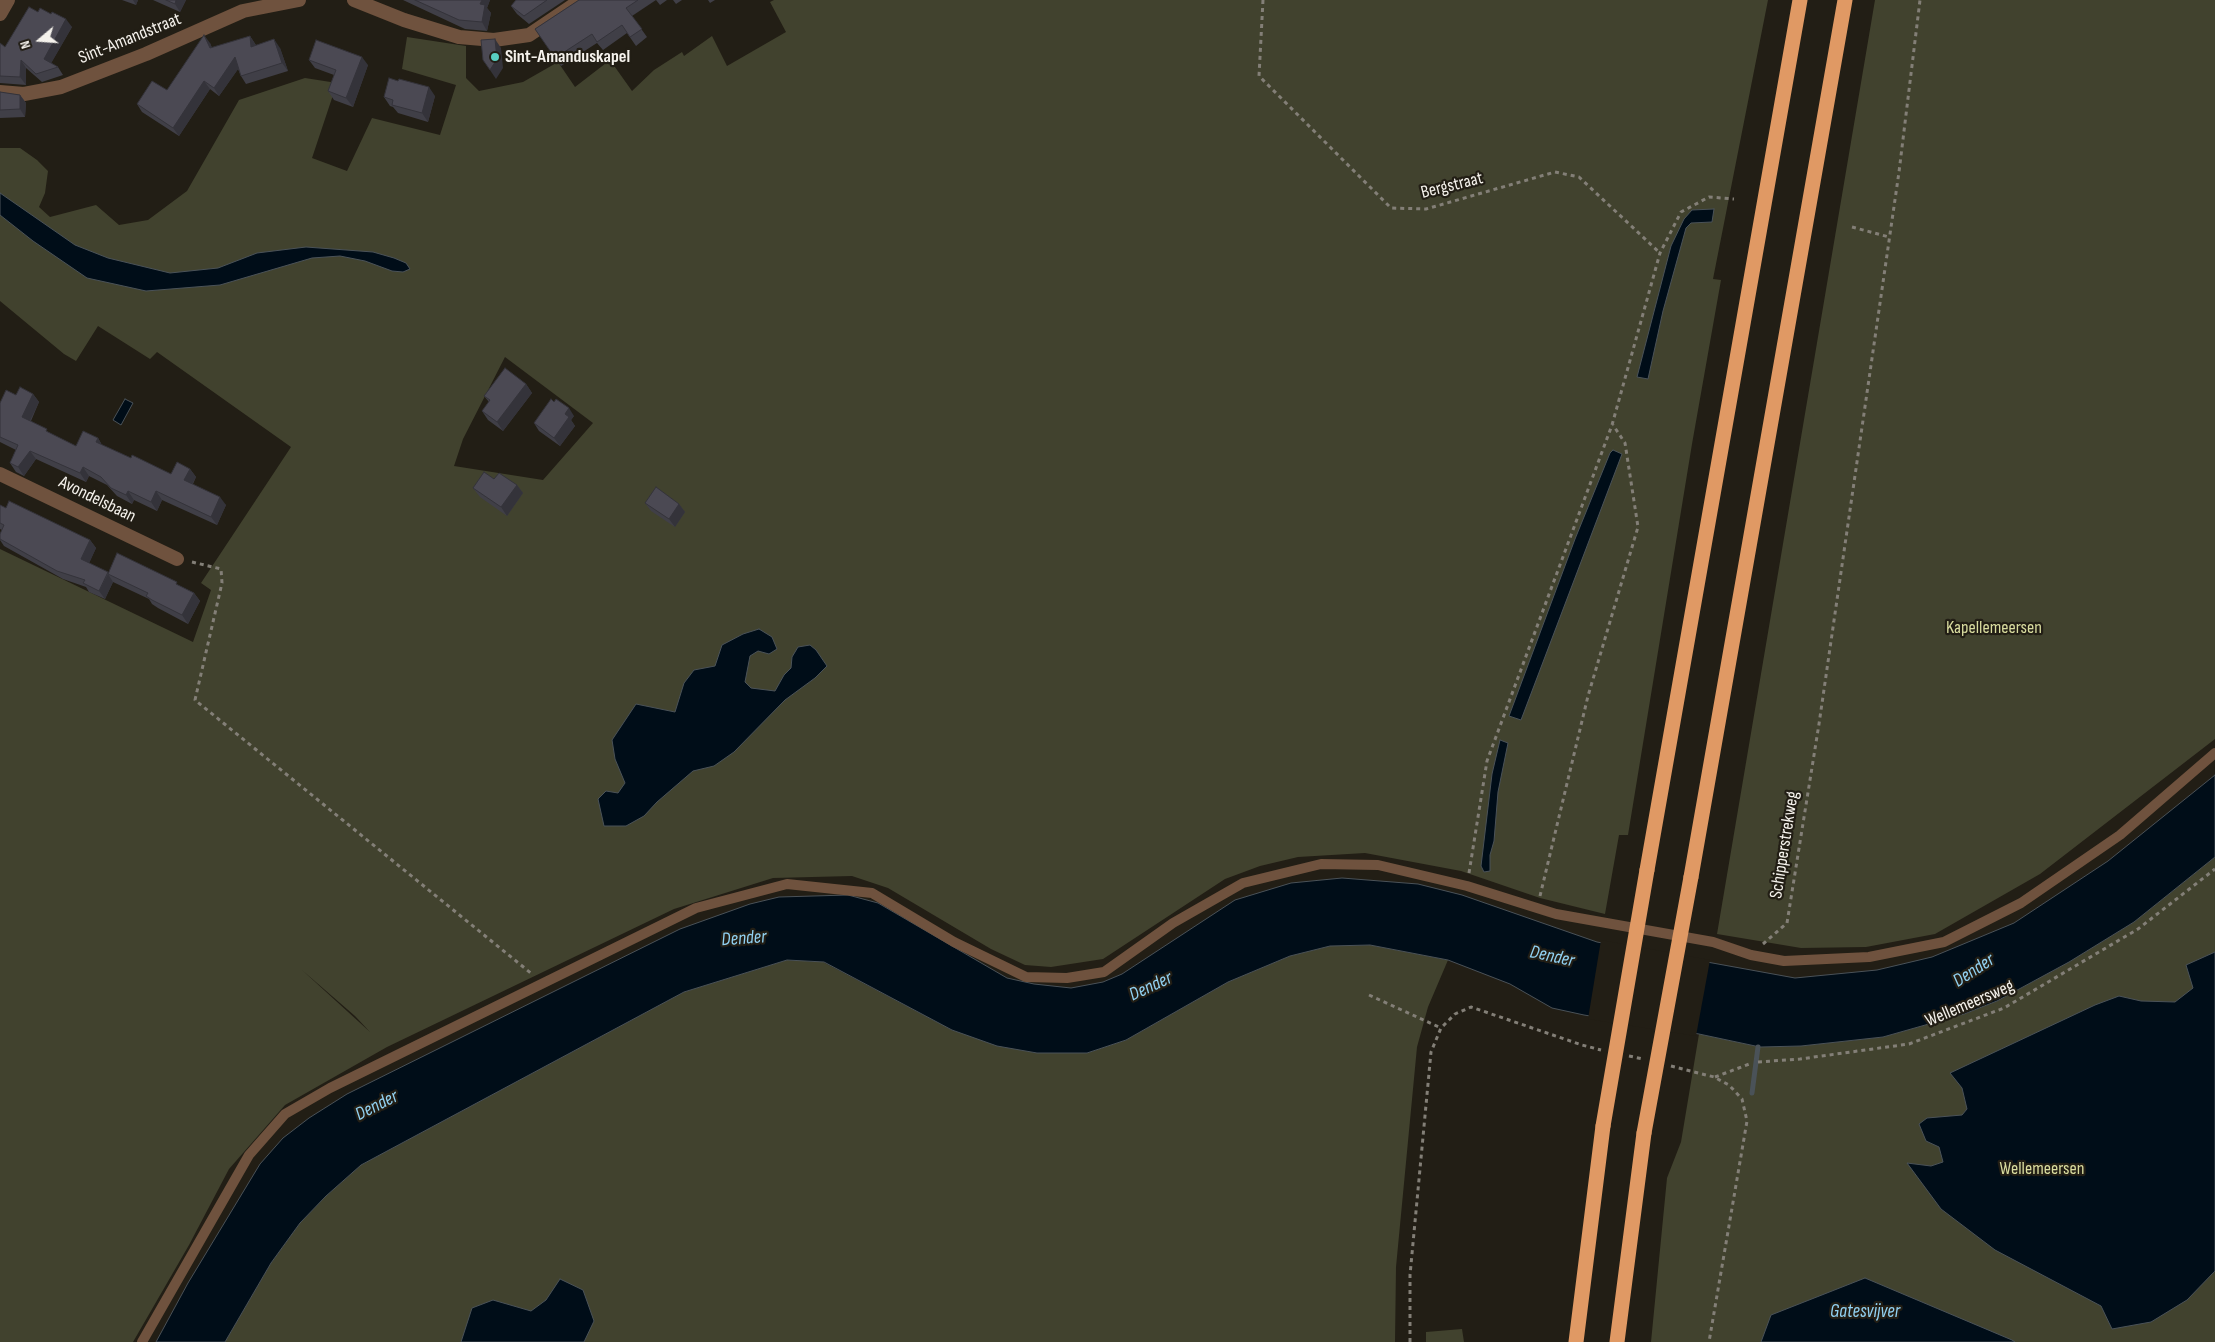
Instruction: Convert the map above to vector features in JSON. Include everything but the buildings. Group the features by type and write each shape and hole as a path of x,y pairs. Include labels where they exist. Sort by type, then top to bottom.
{"highway":[{"path":"1576,1342 1603,1126 1800,0"},
{"path":"1617,1342 1644,1133 1691,877 1845,0"}],"street":[{"path":"0,14 8,0"},
{"name":"Sint-Amandstraat","path":"0,92 24,94 61,87 146,54 243,11 300,0"},
{"path":"354,0 404,20 459,37 494,40 529,35 581,0"},
{"name":"Avondelsbaan","path":"0,474 177,559"}],"lane":[{"path":"142,1342 249,1155 285,1114 330,1088 696,908 787,884 872,893 954,942 1026,978 1067,978 1104,972 1173,923 1243,883 1321,864 1378,865 1467,886 1556,914 1713,942 1751,955 1784,961 1869,957 1944,942 2021,903 2120,835 2215,753"}],"path":[{"name":"Bergstraat","path":"1262,0 1259,76 1390,208 1426,209 1555,172 1579,177 1660,253"},
{"name":"Schipperstrekweg","path":"1751,955 1787,923 1819,724 1889,237 1920,0"},
{"path":"1467,886 1487,761 1612,425 1660,253 1682,212 1709,197 1734,199"},
{"path":"1852,227 1889,237"},
{"path":"1537,908 1588,696 1638,527 1625,443 1612,425"},
{"path":"177,559 221,570 222,583 195,700 543,983"},
{"name":"Wellemeersweg","path":"1758,1062 1800,1059 1909,1044 2004,1008 2138,929 2215,868"},
{"path":"1370,995 1441,1028"},
{"path":"1410,1342 1410,1275 1431,1052 1441,1028 1455,1014 1471,1007 1582,1045 1610,1052"},
{"path":"1620,1054 1648,1060"},
{"path":"1714,1077 1752,1063"},
{"path":"1666,1065 1714,1077 1729,1085 1742,1099 1747,1121 1709,1342"}],"green space":[{"path":"774,0 1768,0 1713,279 1721,280 1628,835 1619,835 1605,914 1540,898 1461,871 1365,853 1298,857 1260,866 1225,879 1103,959 1051,967 1025,965 991,949 888,888 852,876 773,878 674,909 387,1047 285,1105 229,1169 189,1245 133,1342 0,1342 0,549 193,642 211,590 201,583 291,447 157,352 150,359 98,326 76,361 64,354 0,301 0,148 20,148 37,160 48,171 45,193 39,207 50,217 96,205 119,225 148,220 187,191 239,100 305,78 337,83 312,158 347,171 372,118 440,135 456,85 402,69 407,37 466,46 466,78 479,91 523,82 558,62 575,87 610,60 632,91 654,70 682,52 684,56 712,36 727,66 786,32 770,2","holes":["505,357 593,423 543,480 454,466 463,439","302,970 355,1016 370,1032"]},
{"name":"Kapellemeersen","path":"1875,0 2215,0 2215,739 2040,874 1935,934 1866,947 1801,948 1717,934"},
{"name":"Wellemeersen","path":"2215,857 2215,1342 1651,1342 1667,1178 1681,1142 1699,1034 1760,1047 1801,1046 1883,1037 1964,1014 1997,1001 2069,962 2134,922"},
{"path":"1370,945 1448,960 1428,1007 1417,1047 1396,1267 1395,1342 225,1342 271,1263 300,1223 326,1196 361,1165 684,992 787,960 823,962 952,1030 997,1045 1037,1053 1087,1053 1126,1040 1228,982 1290,956 1330,946"},
{"path":"1462,1329 1464,1342 1426,1342 1426,1332"}],"water":[{"path":"0,193 75,245 108,258 170,273 218,268 257,253 306,247 373,252 406,263 410,269 403,272 392,271 365,261 340,256 312,258 220,285 146,291 87,278 33,241 0,215"},
{"path":"1714,209 1712,222 1691,223 1686,228 1663,311 1648,379 1637,377 1671,246 1684,219 1692,210"},
{"path":"125,399 133,403 121,425 113,420"},
{"path":"1613,450 1622,454 1521,720 1509,716 1575,539 1610,453"},
{"path":"759,629 772,637 777,649 769,654 758,651 750,656 745,682 751,688 775,691 784,675 791,668 792,657 798,647 810,645 816,650 827,666 815,678 785,700 734,752 714,766 693,771 657,802 644,816 626,826 604,826 598,799 606,791 618,793 625,783 615,759 612,740 636,704 675,712 684,683 694,670 715,666 722,645 743,634"},
{"path":"1500,740 1508,743 1498,792 1494,841 1490,855 1490,871 1484,872 1481,866 1492,774"},
{"name":"Dender","path":"2215,775 2215,857 2134,922 2069,962 1997,1001 1964,1014 1883,1037 1801,1046 1760,1047 1699,1034 1552,1008 1510,984 1448,960 1370,945 1330,946 1290,956 1228,982 1126,1040 1087,1053 1037,1053 997,1046 952,1030 824,962 787,960 684,992 361,1165 326,1196 300,1223 271,1263 225,1342 156,1342 188,1283 260,1164 283,1138 309,1118 347,1094 680,929 750,904 779,897 848,895 878,903 1007,978 1034,984 1071,988 1103,982 1122,974 1235,900 1291,883 1342,878 1418,884 1462,895 1597,942 1795,978 1877,970 1932,957 2014,923 2108,861"},
{"path":"2215,952 2215,1271 2187,1300 2151,1322 2112,1329 2101,1306 1995,1250 1941,1209 1907,1163 1931,1166 1943,1162 1939,1147 1926,1141 1919,1124 1927,1118 1962,1115 1967,1109 1962,1088 1950,1073 2095,1005 2119,996 2141,1001 2175,1002 2193,988 2186,965"},
{"name":"Gatesvijver","path":"1865,1278 2015,1342 1761,1342 1771,1315"},
{"path":"560,1279 583,1290 594,1321 584,1342 461,1342 472,1308 493,1300 531,1311 546,1300"}],"pier":[{"path":"1601,940 1710,960 1696,1036 1588,1019"}],"waterway":[{"path":"1752,1093 1758,1047"}],"place":[{"name":"Sint-Amanduskapel","path":"495,57"}]}
